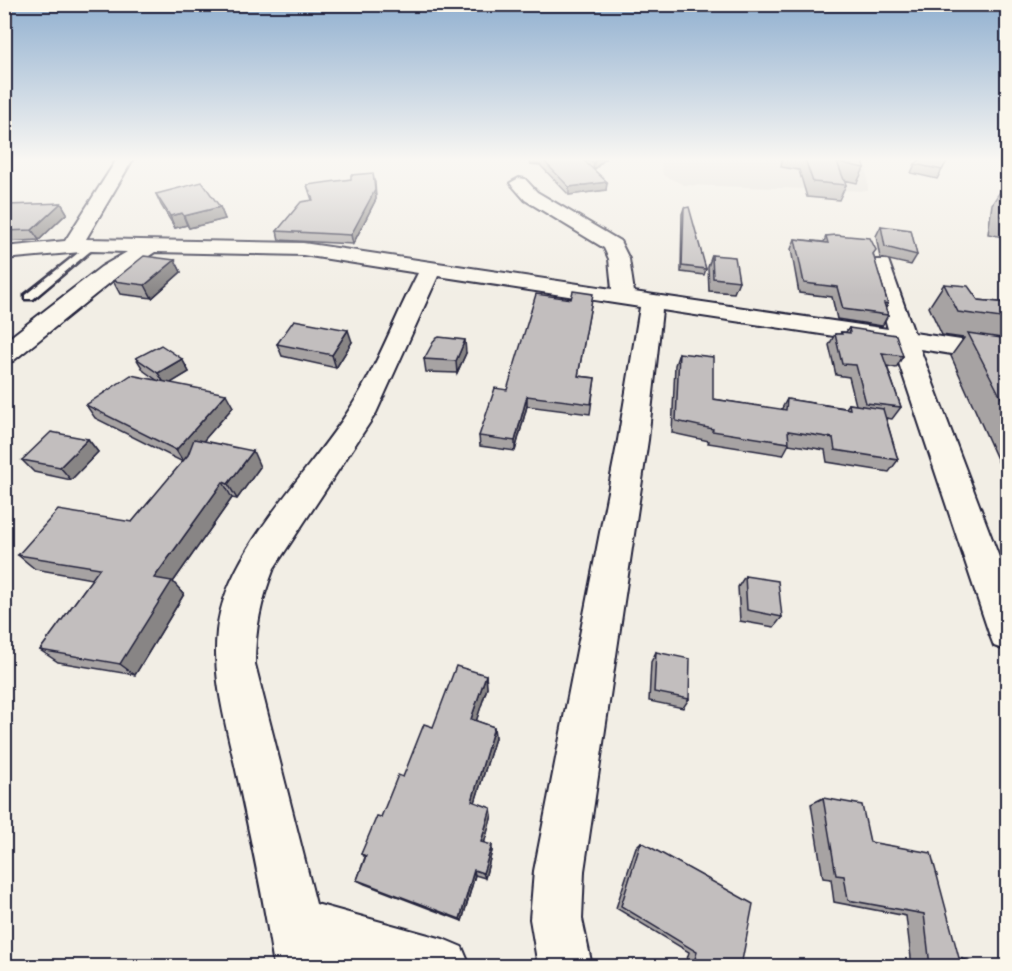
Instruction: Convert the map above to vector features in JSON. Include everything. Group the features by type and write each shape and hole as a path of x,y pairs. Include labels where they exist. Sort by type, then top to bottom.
{"street":[{"path":"82,246 103,204"},
{"path":"545,204 613,245 638,300 633,440 554,909 558,947 565,966"},
{"path":"4,253 82,246 303,249 1008,355"},
{"path":"4,355 109,272 149,247"},
{"path":"881,264 903,338 1008,633"},
{"path":"431,269 384,372 361,414 282,523 261,558 238,625 235,662 298,945 443,966"}],"lane":[{"path":"29,297 82,246"}],"building":[{"path":"60,204 32,230 4,231 4,208 8,205"},
{"path":"163,204 218,204 220,207 184,216 182,213 170,216"},
{"path":"299,204 367,204 351,235 277,231"},
{"path":"1001,204 1008,204 1008,218 1000,216"},
{"path":"689,207 706,269 682,266 684,208"},
{"path":"881,226 911,230 917,255 885,247"},
{"path":"826,236 870,238 876,250 873,254 888,304 884,303 888,315 843,309 837,287 804,283 795,239 828,243"},
{"path":"712,255 735,257 739,281 713,278"},
{"path":"144,256 175,260 145,285 113,281"},
{"path":"944,284 968,286 978,300 1008,303 1008,319 958,312"},
{"path":"573,291 593,294 578,376 595,378 591,404 527,396 515,441 479,436 495,388 507,390 536,294 571,299"},
{"path":"294,320 348,330 332,355 277,344"},
{"path":"849,328 896,335 903,356 882,353 901,407 866,403 856,365 842,364 835,334 850,333"},
{"path":"968,333 1008,339 1008,411"},
{"path":"439,337 465,340 456,361 424,359 435,339"},
{"path":"161,345 182,359 158,373 136,358"},
{"path":"679,353 713,357 713,399 786,410 787,399 850,409 849,404 883,409 898,460 835,450 833,438 788,431 789,443 712,431 713,429 676,421"},
{"path":"131,375 226,394 176,450 86,405"},
{"path":"51,432 88,439 60,467 22,460"},
{"path":"194,439 253,451 228,484 223,482 154,578 172,581 120,664 40,650 100,568 18,555 58,510 132,522 188,455"},
{"path":"745,576 778,581 782,617 747,610"},
{"path":"656,652 690,659 689,699 654,692"},
{"path":"456,666 486,675 471,719 494,727 472,801 491,808 481,842 492,845 483,873 474,870 460,919 357,880 366,856 361,854 377,816 381,817 398,775 403,777 424,724 433,727"},
{"path":"823,798 862,805 870,842 931,853 959,958 983,966 930,966 924,914 848,900 844,876 836,875"},
{"path":"641,842 753,904 741,966 693,966 697,952 621,906"}]}
